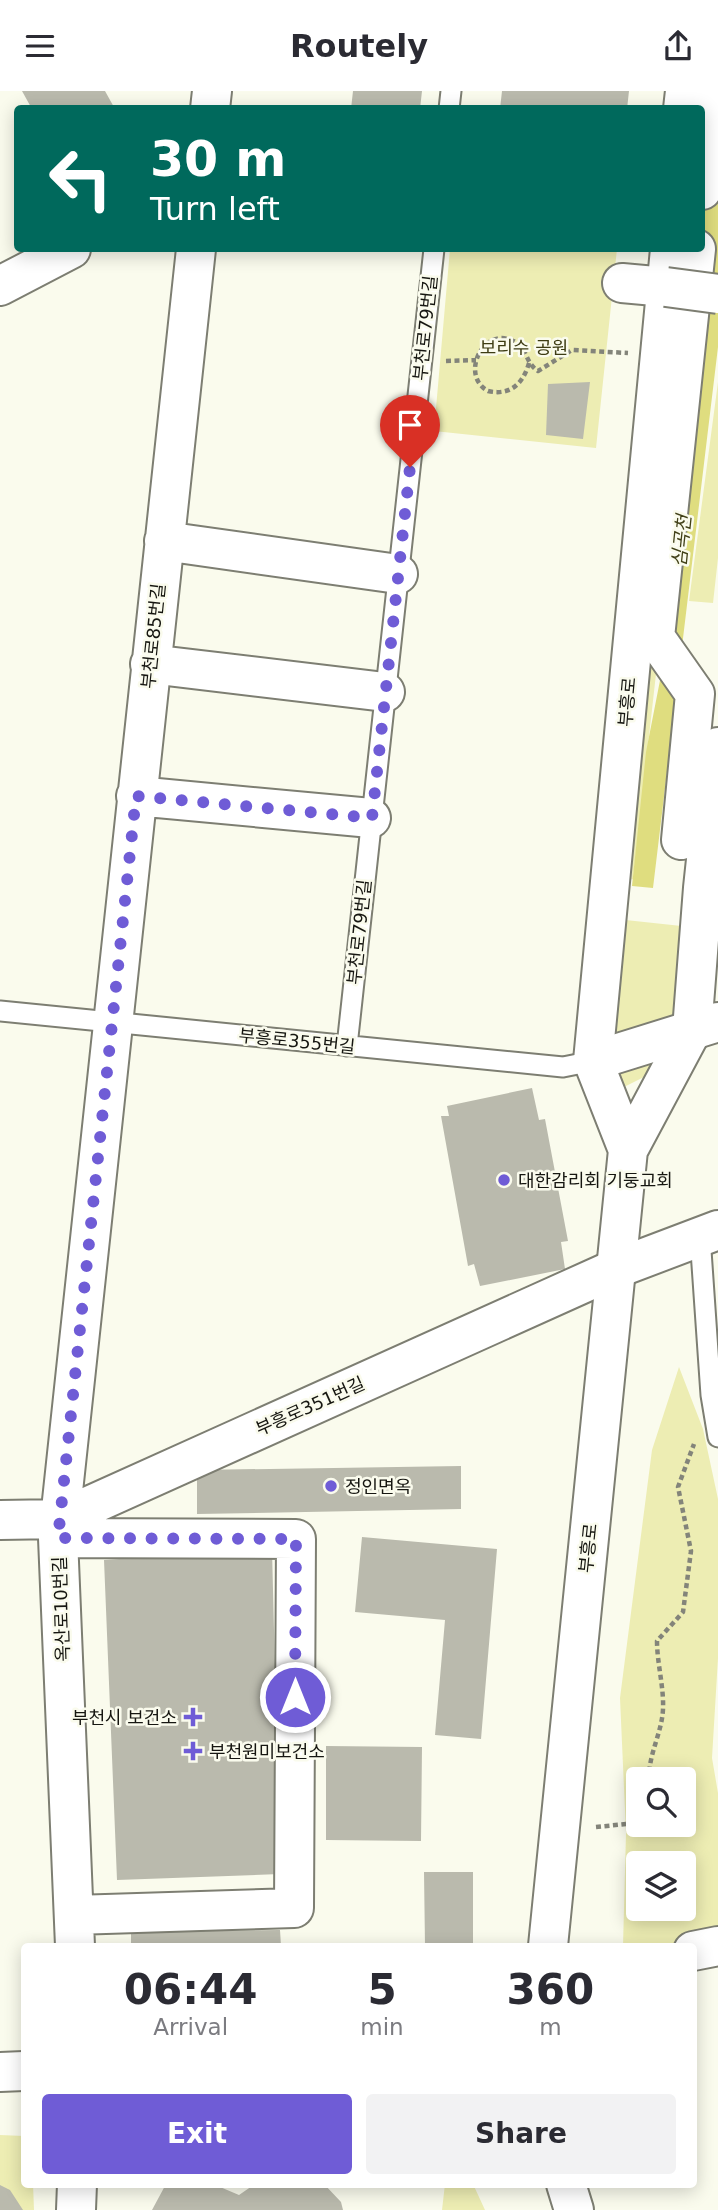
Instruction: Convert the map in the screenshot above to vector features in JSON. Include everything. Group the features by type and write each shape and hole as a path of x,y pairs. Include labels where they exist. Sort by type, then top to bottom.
{"street":[{"path":"705,160 712,91"},
{"path":"0,285 65,252"},
{"name":"부천로85번길","path":"110,1023 196,252"},
{"name":"부흥로","path":"628,1150 593,1062 660,357 672,288 670,252"},
{"path":"681,841 695,694 655,637 696,252"},
{"path":"622,283 718,294"},
{"path":"660,595 656,527 672,288"},
{"path":"164,541 398,574"},
{"path":"150,664 385,692"},
{"name":"부흥로","path":"548,1943 628,1150 705,1026 703,888 718,747"},
{"path":"136,796 372,818"},
{"name":"옥산로10번길","path":"75,1930 59,1529 110,1023"},
{"path":"593,1062 705,1026"},
{"name":"부흥로351번길","path":"0,1520 59,1529 615,1269 709,1233"},
{"path":"59,1529 296,1539 294,1908 75,1930"},
{"path":"697,1950 718,1947"},
{"path":"0,2071 21,2071"},
{"path":"76,2210 77,2188"},
{"path":"567,2188 574,2210"}],"lane":[{"name":"부천로79번길","path":"347,1045 433,252"},
{"name":"부흥로355번길","path":"0,1011 564,1066 593,1062"},
{"path":"709,1233 717,1429"}],"path":[{"path":"529,363 520,383 509,391 488,391 476,380 476,360 492,339 501,337 521,345 527,353 529,363 538,371 572,350 660,357"},
{"path":"648,1767 661,1729 664,1706 657,1641 683,1612 691,1551 678,1487 693,1446 704,1429 717,1429"},
{"path":"560,1830 626,1825"}],"green space":[{"name":"보리수 공원","path":"450,252 617,252 596,448 434,431"},
{"path":"718,382 718,558 713,603 689,601"},
{"path":"644,663 657,665 633,879 612,884"},
{"path":"607,918 700,928 676,1061 614,1092"},
{"path":"679,1367 703,1429 718,1499 718,1658 712,1758 718,1793 718,1941 697,1945 697,1943 623,1943 626,1833 620,1698 652,1450"},
{"path":"0,2135 21,2136 21,2188 33,2188 34,2210 0,2210"},
{"path":"445,2188 475,2188 485,2210 442,2210"}],"water":[{"name":"심곡천","path":"718,91 718,347 653,888 632,886 646,752 663,665 702,252 705,252 705,180"}],"building":[{"path":"22,91 105,91 113,105 30,105"},
{"path":"353,91 422,91 420,105 351,105"},
{"path":"502,91 629,91 627,105 500,105"},
{"path":"590,382 583,439 546,435 548,384"},
{"name":"대한감리회 기둥교회","path":"532,1088 539,1120 545,1119 568,1241 561,1242 565,1269 480,1286 474,1264 468,1266 441,1116 449,1116 447,1106"},
{"path":"461,1466 461,1509 197,1514 197,1470"},
{"path":"362,1537 497,1549 481,1739 435,1735 445,1620 355,1612"},
{"name":"부천시 보건소","path":"272,1549 280,1874 117,1880 104,1560"},
{"path":"326,1746 422,1747 421,1841 326,1840"},
{"path":"424,1872 473,1872 473,1943 425,1943"},
{"path":"280,1930 281,1943 131,1943 131,1931"},
{"path":"0,2185 10,2190 23,2210 0,2210"},
{"path":"164,2188 222,2188 239,2195 249,2188 328,2188 341,2202 343,2210 152,2210"}],"place":[{"name":"대한감리회 기둥교회","path":"504,1180"},
{"name":"정인면옥","path":"331,1486"},
{"name":"부천시 보건소","path":"193,1717"},
{"name":"부천원미보건소","path":"193,1751"}],"route":[{"path":"295,1697 296,1539 58,1538 110,1023 136,796 372,818 410,467"}]}
